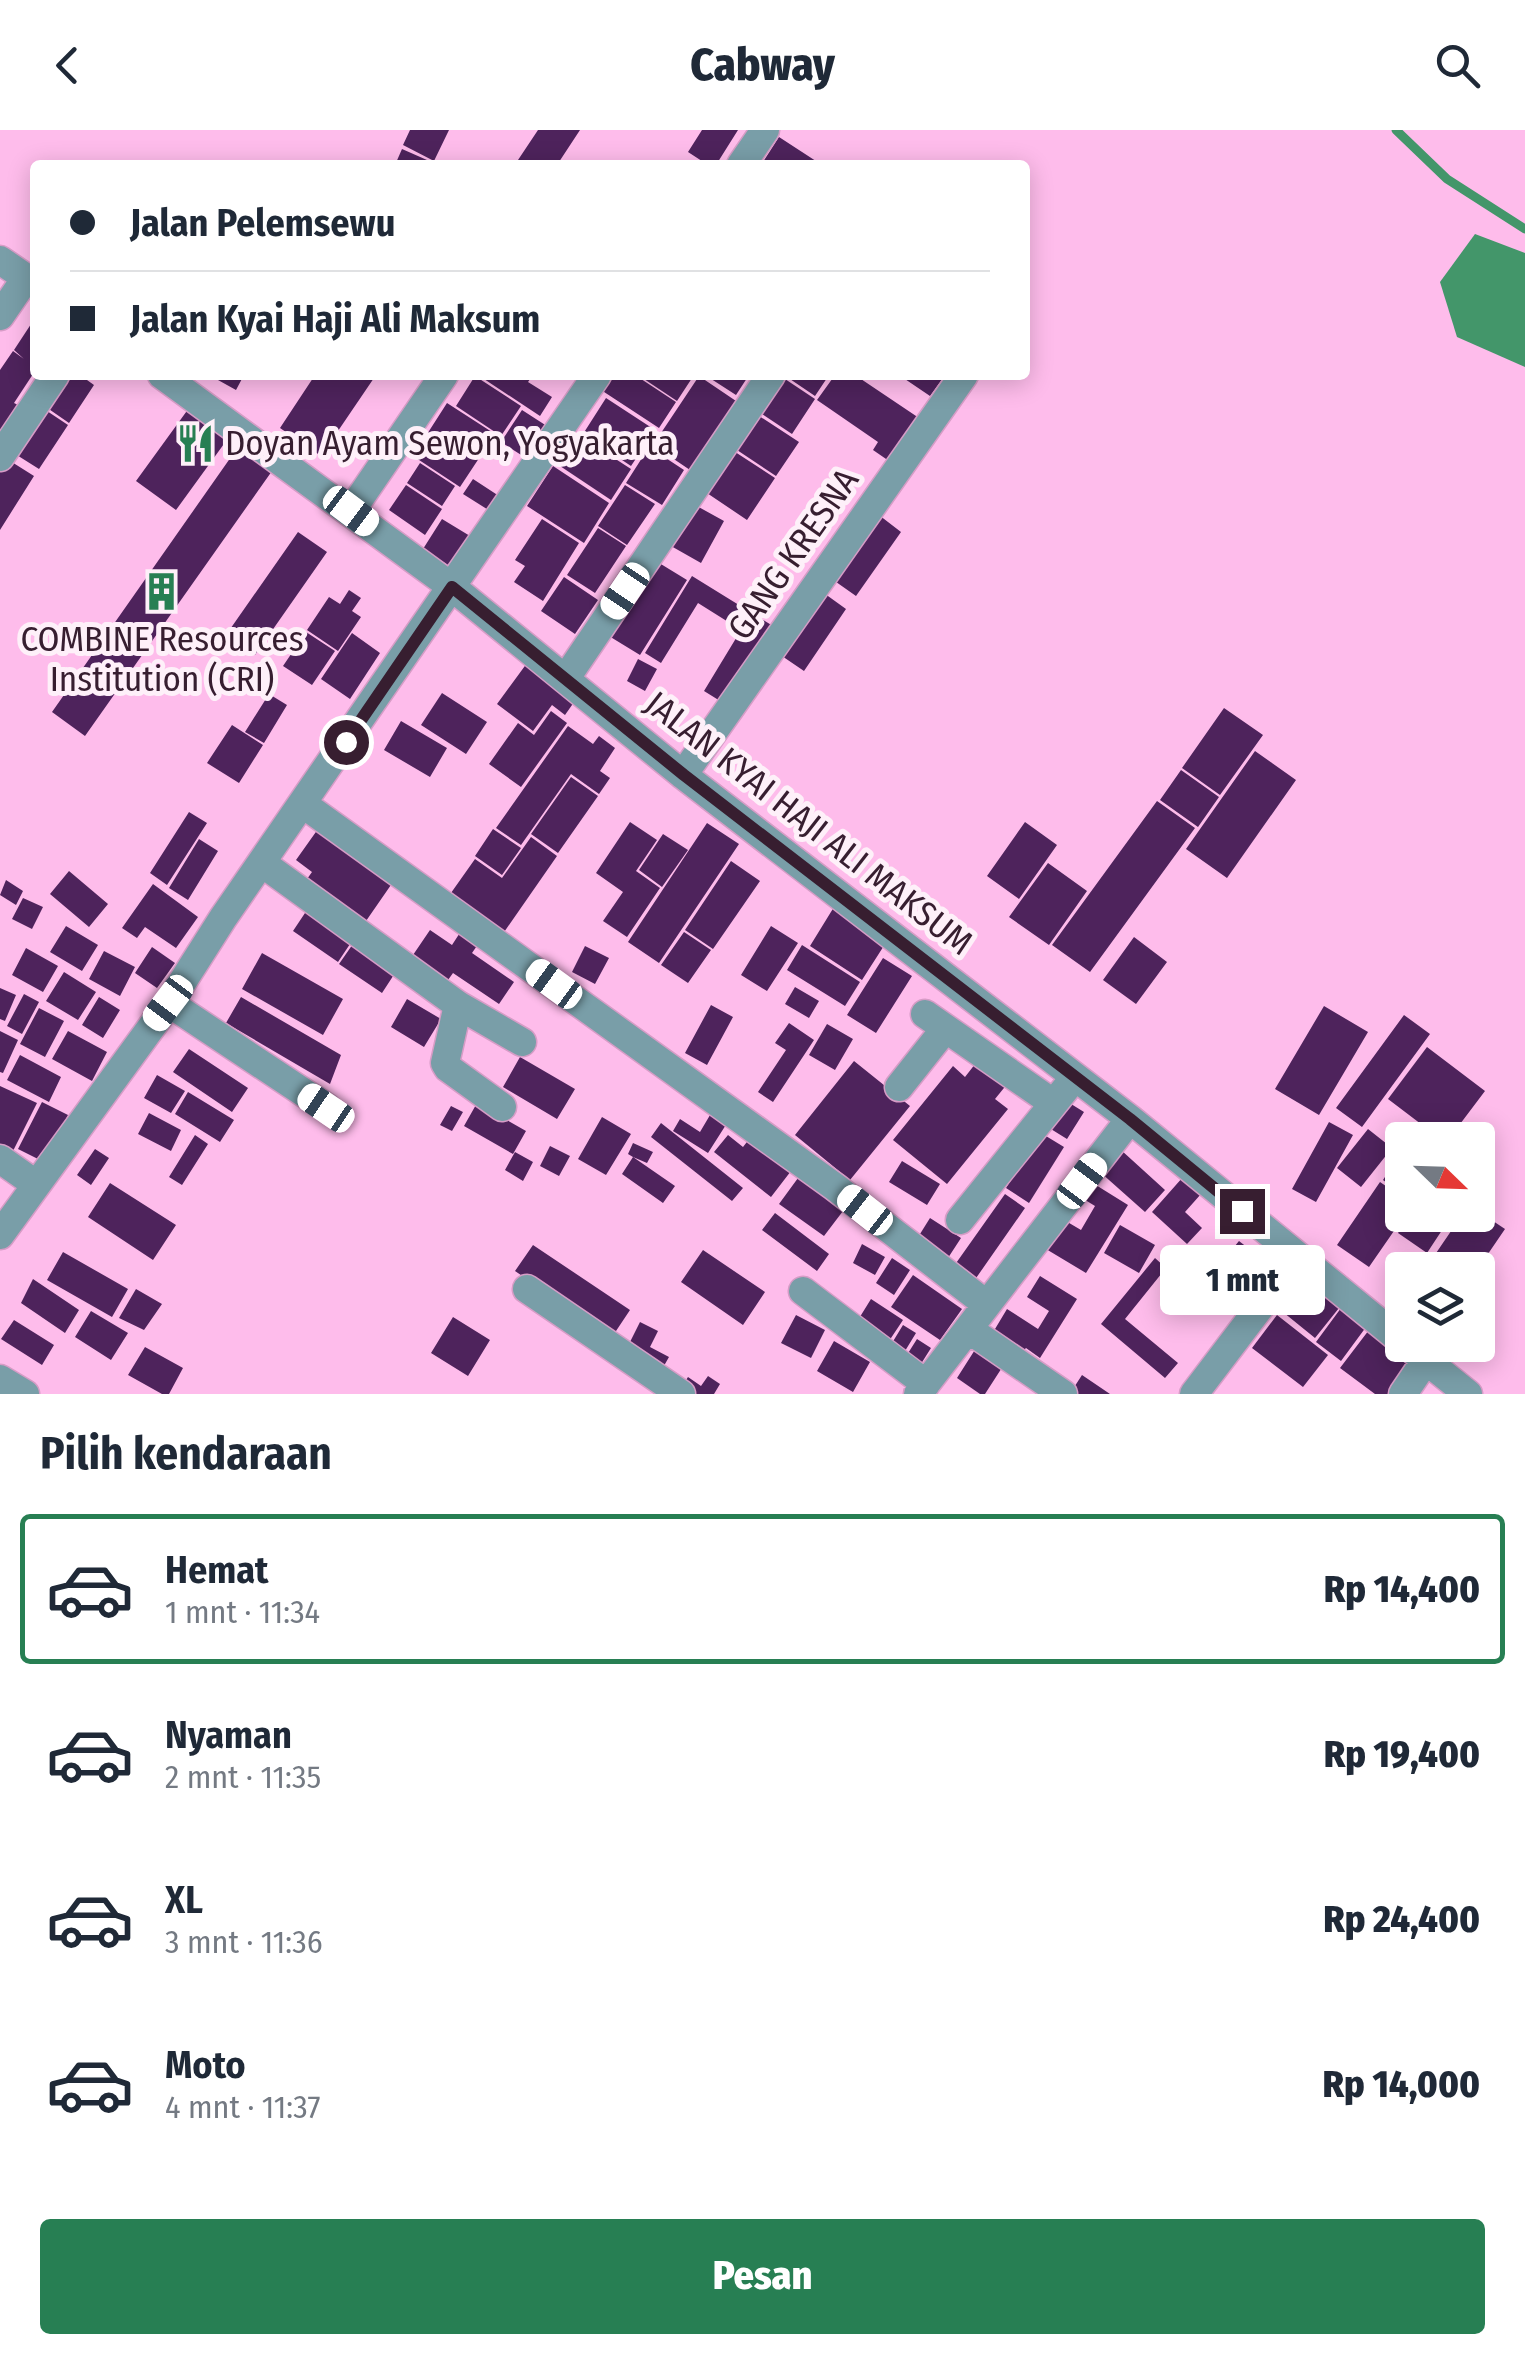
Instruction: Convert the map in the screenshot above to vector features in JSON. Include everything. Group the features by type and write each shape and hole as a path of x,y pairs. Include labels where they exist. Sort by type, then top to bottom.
{"street":[{"path":"744,160 765,130"},
{"path":"0,260 30,280"},
{"path":"0,316 30,282"},
{"path":"0,457 52,380"},
{"name":"JALAN KYAI HAJI ALI MAKSUM","path":"169,380 452,587 684,775 1130,1119 1385,1327"},
{"path":"351,511 441,380"},
{"path":"0,1235 168,1003 594,380"},
{"path":"566,678 767,380"},
{"name":"GANG KRESNA","path":"684,775 960,380"},
{"path":"303,804 835,1186 986,1304"},
{"path":"262,862 458,1005 522,1042"},
{"path":"168,1003 326,1108"},
{"path":"458,1005 445,1063 502,1107"},
{"path":"899,1087 935,1022 1053,1103"},
{"path":"960,1220 1074,1077"},
{"path":"803,1291 922,1389 1130,1119"},
{"path":"0,1159 34,1184"},
{"path":"1194,1394 1298,1258"},
{"path":"527,1288 682,1394"},
{"path":"968,1329 1063,1394"},
{"path":"1402,1394 1409,1362"},
{"name":"JALAN KYAI HAJI ALI MAKSUM","path":"1428,1362 1468,1394"},
{"path":"0,1379 25,1394"}],"shaded area":[{"path":"1475,234 1525,253 1525,367 1457,337 1440,282"}],"building":[{"path":"410,130 449,130 434,160 403,145"},
{"path":"538,130 580,130 560,160 518,160"},
{"path":"702,130 738,130 719,160 700,160 688,152"},
{"path":"779,137 814,160 764,160"},
{"path":"402,149 427,160 397,160"},
{"path":"30,326 30,379 0,432 0,370 13,351 24,359 14,350"},
{"path":"60,380 87,380 94,385 69,423 43,405"},
{"path":"218,380 241,380 236,390"},
{"path":"312,380 373,380 321,456 280,428"},
{"path":"472,380 481,380 521,406 501,436 456,406"},
{"path":"486,380 529,380 552,397 540,416"},
{"path":"604,380 643,380 676,402 659,428 598,388"},
{"path":"646,380 691,380 677,401"},
{"path":"696,380 705,380 736,401 690,470 653,445"},
{"path":"713,380 746,380 736,395"},
{"path":"776,380 786,380 815,399 792,434 756,410"},
{"path":"791,380 826,380 815,396"},
{"path":"831,380 862,380 919,418 889,461 873,450 878,442 817,400"},
{"path":"906,380 941,380 930,396"},
{"path":"606,398 655,430 631,466 583,434"},
{"path":"447,403 495,434 460,487 413,456"},
{"path":"41,407 68,425 39,469 12,452"},
{"path":"189,408 229,437 176,510 136,481"},
{"path":"522,410 553,430 532,462 501,442"},
{"path":"753,412 799,442 776,476 731,446"},
{"path":"580,436 631,469 611,500 560,466"},
{"name":"COMBINE Resources Institution (CRI)","path":"238,447 272,471 85,736 52,712"},
{"path":"649,447 684,470 662,505 626,483"},
{"path":"729,448 775,478 747,520 701,489"},
{"path":"7,459 34,476 0,530 0,470"},
{"path":"420,463 455,486 442,506 407,483"},
{"path":"553,466 609,503 584,543 527,506"},
{"path":"473,479 499,496 490,511 463,494"},
{"path":"406,485 442,509 425,535 389,510"},
{"path":"625,485 655,504 627,545 598,526"},
{"path":"695,505 724,521 701,563 671,546"},
{"path":"875,512 901,532 856,596 829,577"},
{"path":"442,519 470,536 451,567 423,549"},
{"path":"542,519 579,543 543,601 514,582 525,566 515,560"},
{"path":"598,528 626,546 595,593 567,575"},
{"path":"298,532 327,552 255,655 226,635"},
{"path":"651,558 687,580 640,655 604,633"},
{"path":"692,576 773,626 725,704 704,691 741,630 698,603 661,663 645,653"},
{"path":"564,577 598,600 575,634 541,611"},
{"path":"349,590 361,598 352,611 361,617 338,651 307,630 329,597 340,604"},
{"path":"821,591 846,609 804,671 779,654"},
{"path":"306,632 335,651 312,685 283,666"},
{"path":"352,633 380,653 350,699 321,679"},
{"path":"530,659 579,695 565,715 552,705 533,731 497,704"},
{"path":"638,659 657,669 645,691 627,681"},
{"path":"442,693 487,722 466,754 421,725"},
{"path":"269,694 287,705 264,743 245,732"},
{"path":"1224,708 1263,735 1220,795 1182,768"},
{"path":"551,711 567,723 521,787 489,764 518,723 534,735"},
{"path":"401,721 447,748 430,777 384,750"},
{"path":"232,725 263,745 239,783 207,763"},
{"path":"568,726 593,744 599,736 615,748 600,771 610,778 599,794 571,774 521,845 496,828"},
{"path":"1255,751 1296,780 1227,878 1186,849"},
{"path":"1181,770 1219,797 1198,827 1160,800"},
{"path":"571,777 598,796 558,853 531,834"},
{"path":"1157,801 1195,828 1090,972 1052,945"},
{"path":"189,812 207,823 167,885 150,873"},
{"path":"630,822 657,840 636,871 660,888 627,937 603,921 623,892 596,873"},
{"path":"1025,822 1057,845 1019,899 987,876"},
{"path":"707,823 739,844 659,963 628,942"},
{"path":"318,829 393,882 366,921 307,879 312,872 296,860"},
{"path":"493,829 521,848 502,875 475,856"},
{"path":"663,834 688,850 662,887 639,870"},
{"path":"531,837 557,856 500,938 446,900 475,859 502,878"},
{"path":"199,839 218,851 188,900 169,888"},
{"path":"731,861 760,881 713,949 685,930"},
{"path":"1048,863 1087,891 1049,945 1009,917"},
{"path":"69,871 108,904 89,927 50,894"},
{"path":"6,880 23,891 16,905 0,895"},
{"path":"153,884 198,917 176,948 145,927 137,938 122,928"},
{"path":"23,898 43,907 32,929 12,919"},
{"path":"309,907 354,938 338,962 293,931"},
{"path":"834,907 887,941 862,980 810,946"},
{"path":"465,925 483,937 472,953 514,982 499,1004 453,973 448,980 413,955 430,930 452,945"},
{"path":"66,926 98,945 82,971 50,952"},
{"path":"771,926 798,943 767,991 741,975"},
{"path":"684,932 711,950 688,983 661,965"},
{"path":"1134,937 1167,962 1136,1004 1103,980"},
{"path":"355,941 397,970 382,993 339,964"},
{"path":"802,945 860,982 845,1006 787,970"},
{"path":"585,946 609,958 595,984 572,972"},
{"path":"152,947 175,963 157,988 135,973"},
{"path":"26,948 58,966 43,992 12,975"},
{"path":"104,951 135,967 120,996 89,979"},
{"path":"262,953 343,999 323,1035 242,989"},
{"path":"883,958 912,976 876,1033 847,1015"},
{"path":"64,972 96,992 78,1020 46,1001"},
{"path":"795,987 819,1001 809,1018 785,1004"},
{"path":"0,988 16,995 5,1021 0,1019"},
{"path":"24,994 39,1002 22,1034 7,1026"},
{"path":"99,997 120,1010 103,1038 82,1025"},
{"path":"241,997 341,1055 330,1084 226,1023"},
{"path":"407,999 441,1019 424,1047 391,1027"},
{"path":"711,1005 733,1017 707,1065 685,1053"},
{"path":"1324,1006 1368,1032 1319,1115 1275,1089"},
{"path":"39,1008 64,1021 45,1057 20,1044"},
{"path":"1404,1015 1430,1034 1362,1127 1336,1108"},
{"path":"789,1023 814,1040 773,1102 758,1092 786,1050 775,1043"},
{"path":"827,1024 853,1039 835,1070 809,1055"},
{"path":"0,1031 18,1040 3,1073 0,1072"},
{"path":"68,1031 107,1052 92,1081 52,1059"},
{"path":"1427,1047 1485,1091 1462,1122 1418,1122 1388,1099"},
{"path":"189,1049 248,1088 232,1112 173,1072"},
{"path":"20,1055 61,1077 49,1102 7,1080"},
{"path":"520,1057 575,1089 557,1119 503,1087"},
{"path":"979,1059 1008,1083 995,1099 1008,1109 947,1184 893,1140 953,1066 965,1077"},
{"path":"854,1061 910,1106 850,1180 795,1135"},
{"path":"157,1075 185,1091 171,1113 144,1098"},
{"path":"0,1086 37,1103 13,1151 0,1144"},
{"path":"188,1092 234,1120 220,1142 175,1114"},
{"path":"1063,1099 1084,1112 1067,1139 1046,1126"},
{"path":"42,1102 68,1115 44,1162 18,1149"},
{"path":"477,1103 526,1131 513,1154 464,1126"},
{"path":"451,1106 463,1112 452,1131 440,1125"},
{"path":"713,1110 729,1120 708,1153 673,1131 680,1119 700,1132"},
{"path":"149,1113 181,1130 171,1151 138,1134"},
{"path":"602,1117 631,1134 606,1175 578,1159"},
{"path":"1329,1122 1353,1135 1316,1202 1292,1189"},
{"path":"661,1123 743,1188 732,1201 651,1137"},
{"path":"1368,1129 1385,1142 1385,1157 1361,1187 1337,1168"},
{"path":"1041,1133 1064,1147 1029,1203 1006,1188"},
{"path":"195,1135 208,1144 182,1185 169,1177"},
{"path":"728,1135 743,1147 750,1138 791,1171 771,1197 714,1152"},
{"path":"633,1143 653,1152 647,1163 628,1154"},
{"path":"550,1146 570,1156 559,1176 540,1166"},
{"path":"95,1149 109,1158 91,1185 77,1175"},
{"path":"1121,1150 1165,1190 1145,1212 1100,1172"},
{"path":"515,1152 533,1162 523,1181 505,1170"},
{"path":"633,1157 675,1186 663,1203 622,1174"},
{"path":"902,1161 940,1184 927,1205 889,1182"},
{"path":"1183,1177 1201,1194 1185,1212 1202,1228 1187,1244 1152,1212"},
{"path":"798,1178 843,1211 824,1236 779,1204"},
{"path":"1091,1182 1128,1205 1086,1273 1041,1246 1059,1217 1081,1230 1095,1206 1082,1198"},
{"path":"1380,1182 1385,1185 1385,1232 1393,1232 1369,1267 1337,1245"},
{"path":"110,1183 176,1225 153,1260 88,1217"},
{"path":"1005,1194 1025,1208 974,1281 954,1266"},
{"path":"775,1213 829,1254 817,1271 762,1230"},
{"path":"930,1218 961,1238 946,1261 915,1242"},
{"path":"1495,1222 1505,1229 1489,1252 1437,1252 1450,1232 1495,1232"},
{"path":"1120,1225 1155,1245 1139,1273 1104,1253"},
{"path":"1399,1232 1441,1232 1428,1252"},
{"path":"1239,1241 1271,1266 1250,1294 1217,1268"},
{"path":"862,1244 885,1257 875,1275 853,1263"},
{"path":"533,1245 630,1310 612,1337 515,1271"},
{"path":"703,1250 765,1292 743,1325 681,1282"},
{"path":"1182,1250 1237,1291 1220,1313 1180,1284 1189,1272 1174,1261"},
{"path":"63,1252 128,1289 112,1317 47,1280"},
{"path":"892,1258 910,1270 894,1295 876,1283"},
{"path":"1155,1258 1166,1268 1125,1319 1178,1363 1165,1378 1101,1324"},
{"path":"1305,1272 1343,1303 1315,1338 1278,1308"},
{"path":"913,1275 962,1309 940,1340 891,1307"},
{"path":"1040,1276 1077,1299 1040,1358 992,1334 1007,1309 1038,1329 1049,1311 1027,1297"},
{"path":"33,1279 79,1310 65,1333 21,1303"},
{"path":"136,1289 162,1304 144,1330 119,1318"},
{"path":"871,1299 903,1320 889,1341 858,1320"},
{"path":"1344,1304 1369,1323 1341,1361 1316,1342"},
{"path":"91,1311 128,1333 111,1360 75,1337"},
{"path":"796,1315 825,1330 811,1358 781,1343"},
{"path":"1277,1315 1328,1355 1303,1387 1252,1348"},
{"path":"453,1317 490,1340 468,1376 431,1353"},
{"path":"14,1320 54,1345 42,1365 1,1339"},
{"path":"640,1322 658,1331 650,1347 669,1357 661,1371 625,1352"},
{"path":"903,1325 916,1333 905,1351 892,1343"},
{"path":"1372,1326 1385,1336 1385,1362 1418,1362 1394,1394 1375,1394 1340,1368"},
{"path":"917,1339 931,1348 919,1367 905,1358"},
{"path":"834,1341 870,1362 853,1392 817,1371"},
{"path":"978,1345 1005,1363 985,1394 957,1378"},
{"path":"145,1347 183,1368 169,1394 128,1375"},
{"path":"1082,1375 1110,1394 1071,1392"},
{"path":"708,1376 720,1384 714,1394 690,1394 681,1388 688,1377 701,1386"}],"waterway":[{"path":"1396,130 1447,179 1525,229"}],"place":[{"name":"Doyan Ayam Sewon, Yogyakarta","path":"195,443"},
{"name":"COMBINE Resources Institution (CRI)","path":"162,592"}],"route":[{"path":"346,742 452,587 684,775 1130,1119 1242,1211"}]}
